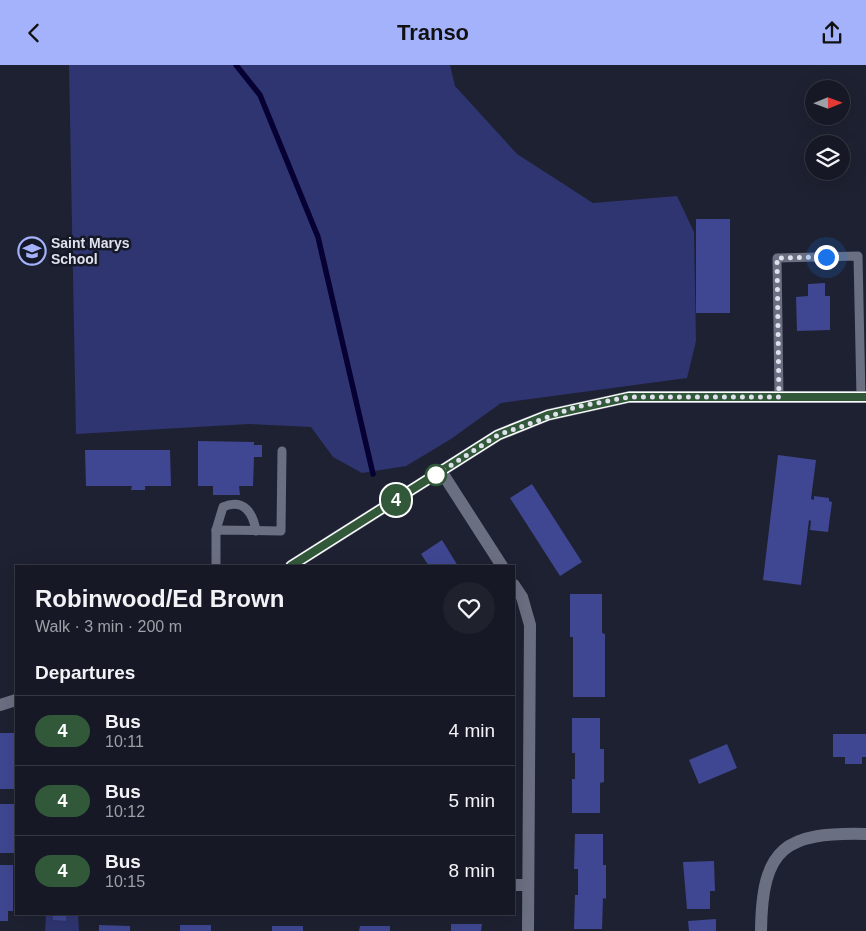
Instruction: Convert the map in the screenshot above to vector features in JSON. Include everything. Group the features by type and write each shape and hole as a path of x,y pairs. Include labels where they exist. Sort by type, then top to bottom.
{"street":[{"path":"294,565 498,435 548,415 603,401 629,397 863,397"},
{"path":"441,471 501,565"},
{"path":"515,586 522,597 530,625 528,931"},
{"path":"0,705 15,700"},
{"path":"761,931 762,890 768,872 780,855 802,839 815,835 866,834"},
{"path":"515,885 528,885"}],"lane":[{"path":"779,397 777,258 858,256 863,397"},
{"path":"216,530 280,531 282,451"},
{"path":"216,565 216,530 224,507 231,504 246,508 254,516 256,531"}],"shaded area":[{"path":"69,65 450,65 455,86 517,154 593,203 677,196 694,232 696,341 687,378 501,403 451,439 406,466 362,473 333,457 311,427 249,424 76,434"},
{"path":"46,915 78,915 79,931 45,931"}],"building":[{"path":"696,219 730,219 730,313 696,313"},
{"path":"825,283 825,296 830,296 830,330 797,331 796,297 808,296 808,284"},
{"path":"198,441 254,442 254,445 262,445 262,457 254,457 253,486 239,486 240,495 213,495 213,486 198,486"},
{"path":"85,450 170,450 171,486 145,486 145,490 131,490 132,486 86,486"},
{"path":"778,455 816,460 811,499 814,500 814,496 829,498 829,501 832,502 828,532 810,530 811,521 809,520 801,585 763,580"},
{"path":"532,484 582,562 560,576 510,498"},
{"path":"442,540 457,565 428,565 421,554"},
{"path":"570,594 602,594 602,633 605,634 605,697 573,697 573,637 570,637"},
{"path":"572,718 600,718 600,749 604,749 604,782 600,783 600,813 572,813 572,779 575,779 575,753 572,753"},
{"path":"0,733 15,733 15,789 0,789"},
{"path":"833,734 866,734 866,757 862,757 862,764 845,764 845,757 833,757"},
{"path":"727,744 737,768 699,784 689,760"},
{"path":"0,804 15,804 15,853 0,853"},
{"path":"575,834 603,834 603,865 606,865 606,899 603,898 602,929 574,929 575,895 578,895 578,869 574,869"},
{"path":"714,861 715,891 710,891 710,909 687,909 683,862"},
{"path":"0,865 13,865 13,911 8,911 8,921 0,921"},
{"path":"53,915 66,915 66,921 53,920"},
{"path":"716,919 716,931 689,931 688,921"},
{"path":"451,924 482,924 481,931 451,931"},
{"path":"99,925 130,926 130,931 99,931"},
{"path":"180,925 211,925 211,931 180,931"},
{"path":"272,926 303,926 303,931 272,931"},
{"path":"360,926 390,926 390,931 359,931"}],"waterway":[{"path":"236,65 260,95 318,237 373,474"}],"bus line":[{"name":"4","path":"293,565 498,435 548,415 612,399 629,397 866,397"}],"place":[{"name":"Saint Marys School","path":"32,251"}],"route":[{"path":"436,475 434,475 498,435 548,415 576,407 629,397 779,397 777,258 826,257"}]}
